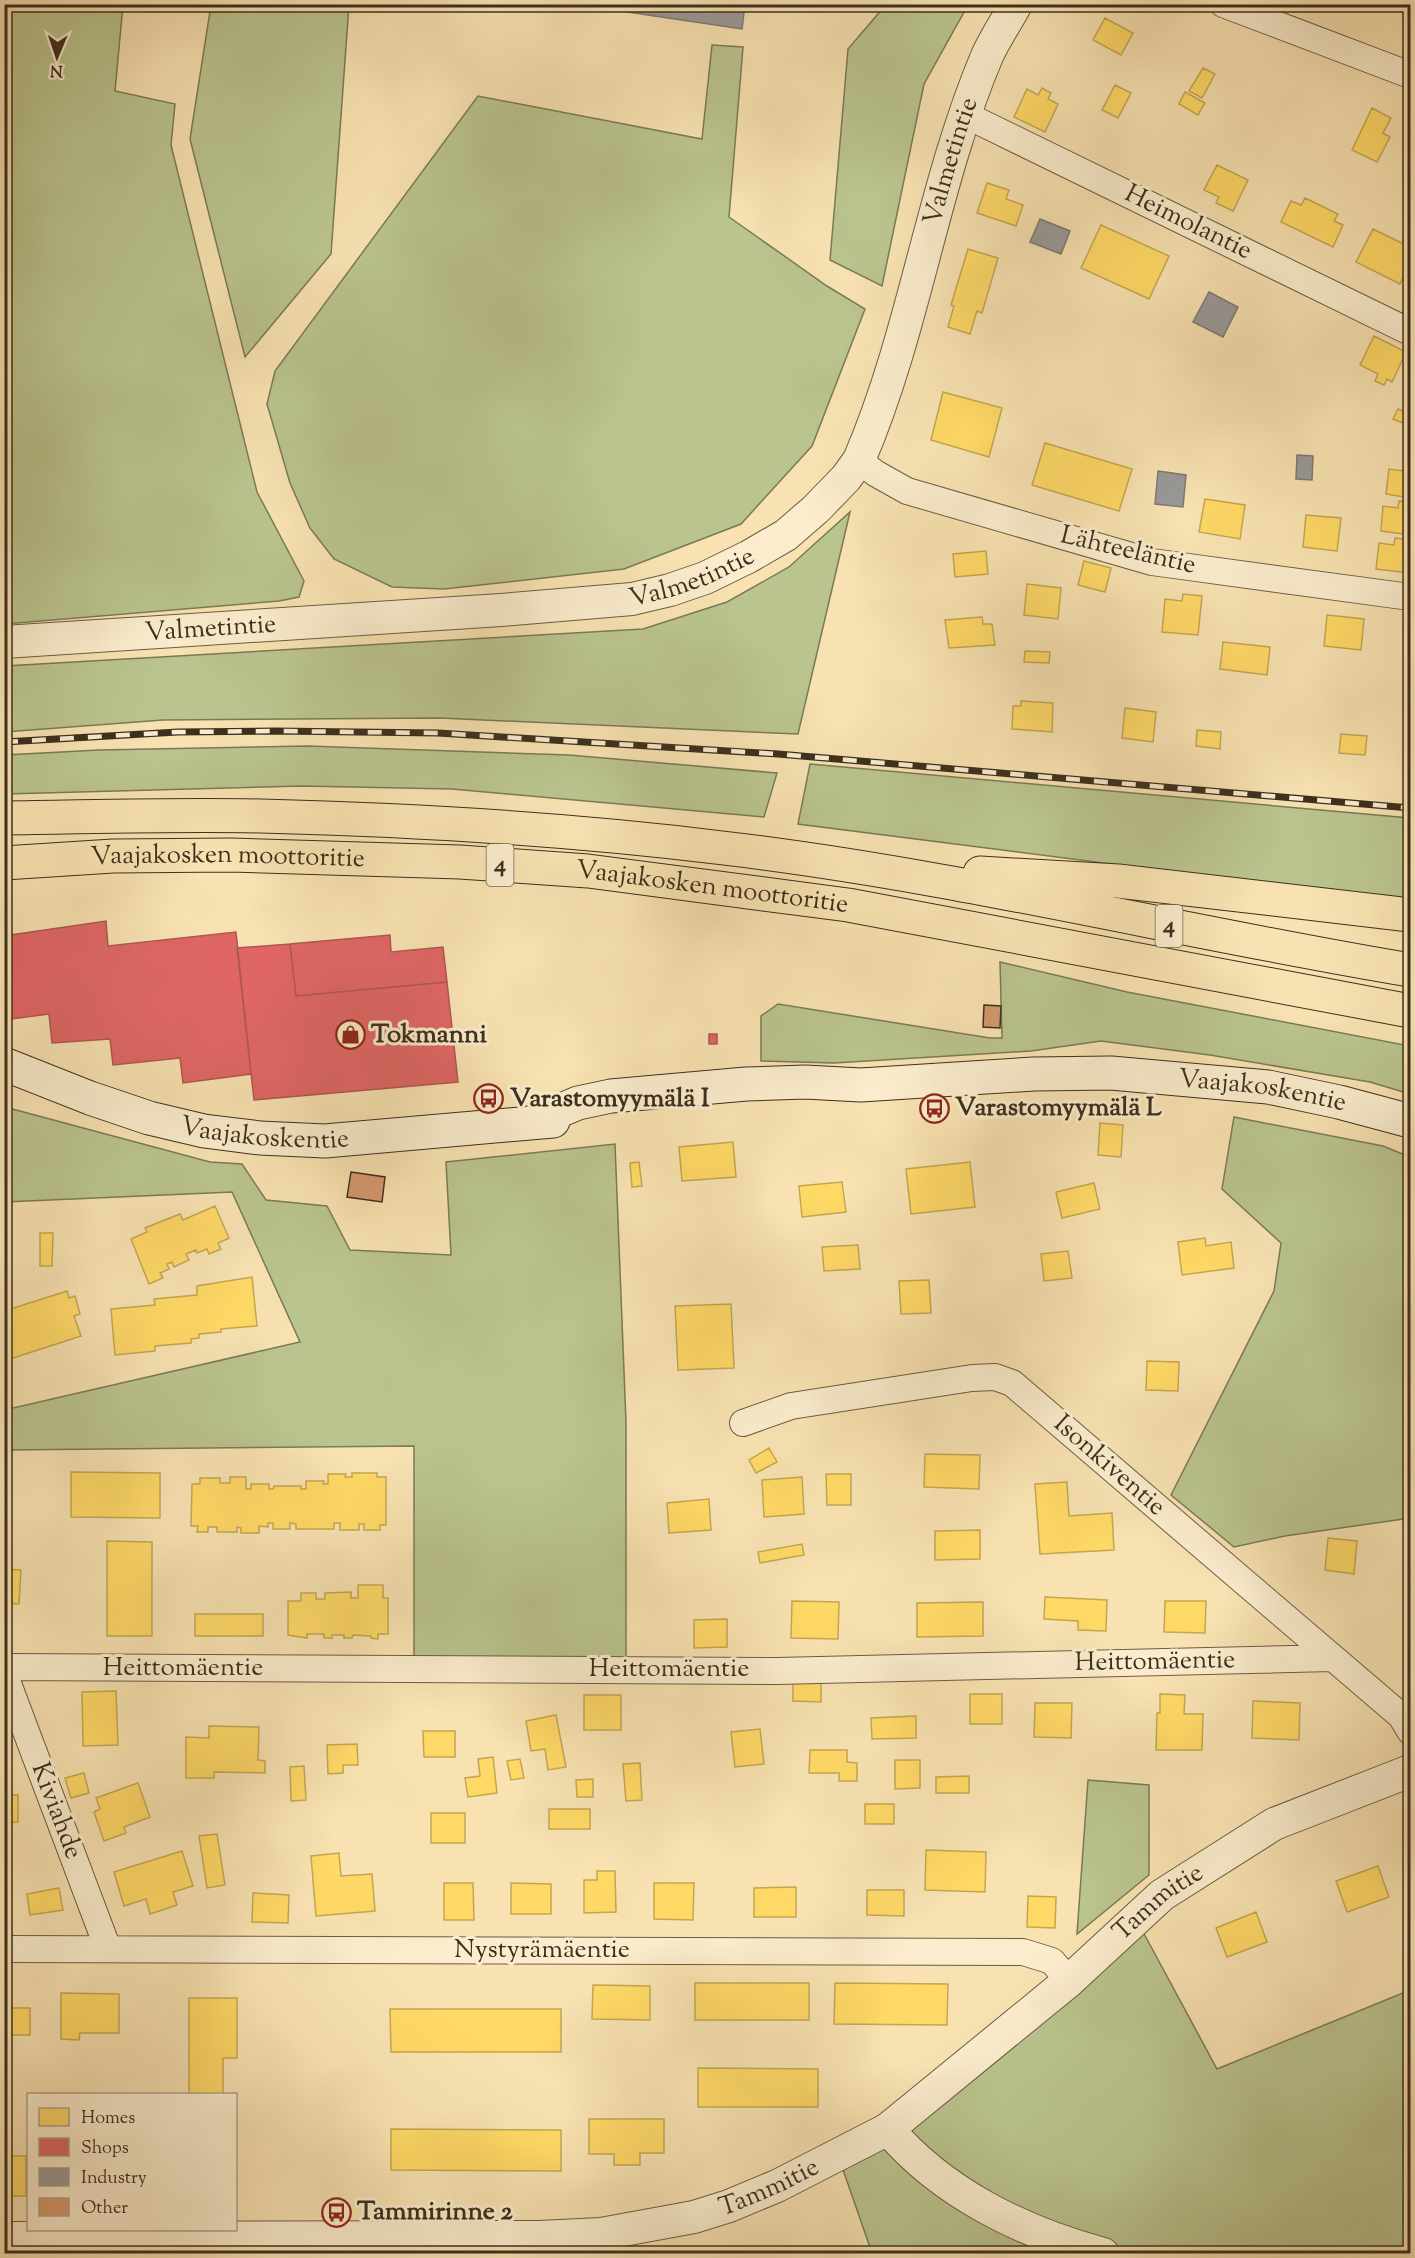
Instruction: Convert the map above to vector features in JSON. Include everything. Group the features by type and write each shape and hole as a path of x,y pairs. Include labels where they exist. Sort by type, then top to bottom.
{"highway":[{"name":"Vaajakosken moottoritie","path":"4,818 259,816 456,823 588,833 724,848 929,878 1189,930 1410,970"},
{"name":"Vaajakosken moottoritie","path":"4,863 113,856 231,855 460,862 588,871 848,905 1410,1011"},
{"path":"929,878 986,872 1065,877 1410,915"}],"main road":[{"name":"Vaajakoskentie","path":"4,1064 90,1098 149,1118 204,1131 260,1138 326,1141 405,1136 533,1122 578,1103 611,1096 746,1084 805,1082 861,1085 1034,1074 1111,1073 1269,1087 1339,1102 1410,1121"}],"street":[{"name":"Valmetintie","path":"4,642 501,610 632,599 670,590 705,578 786,535 816,509 846,478 859,460 909,313 957,136 988,54 1016,4"},
{"path":"1223,4 1410,75"},
{"name":"Heimolantie","path":"964,117 980,122 1410,332"},
{"name":"Lähteeläntie","path":"859,460 875,473 907,491 1152,562 1410,597"},
{"name":"Isonkiventie","path":"743,1423 791,1406 972,1378 994,1377 1012,1383 1401,1716 1410,1731"},
{"name":"Heittomäentie","path":"4,1667 777,1671 1333,1658"},
{"name":"Kiviahde","path":"4,1673 108,1949"},
{"name":"Tammitie","path":"4,2238 264,2246 539,2238 601,2234 651,2226 694,2217 729,2206 777,2186 888,2129 1069,1981 1162,1895 1275,1824 1410,1772"},
{"name":"Nystyrämäentie","path":"4,1948 1023,1952 1052,1961 1069,1981"},
{"path":"888,2129 907,2152 946,2181 1005,2219 1050,2238 1103,2253"}],"green space":[{"path":"5,4 123,5 115,91 175,104 171,145 257,492 304,581 299,597 279,601 5,624"},
{"path":"211,5 349,5 331,254 245,357 190,139"},
{"path":"884,5 968,5 924,84 882,286 830,260 848,49"},
{"path":"712,45 743,47 729,217 827,286 865,309 812,446 741,524 624,569 444,589 392,587 334,559 310,528 290,483 267,404 275,371 478,96 702,139"},
{"path":"850,512 798,734 440,718 163,720 5,732 5,666 643,629 727,602 789,567"},
{"path":"307,746 569,755 777,773 764,817 452,789 302,786 5,794 5,755 99,750"},
{"path":"810,764 1410,818 1410,902 798,824"},
{"path":"1000,962 1127,992 1410,1046 1410,1094 1370,1082 1210,1055 1101,1041 1031,1051 834,1063 761,1061 761,1016 778,1004 990,1038 1002,1038"},
{"path":"5,1107 210,1162 242,1164 266,1200 327,1206 350,1250 451,1255 446,1162 615,1144 626,1422 626,1671 414,1668 414,1446 5,1450 4,1410 300,1342 232,1192 5,1202"},
{"path":"1234,1117 1383,1146 1410,1157 1410,1518 1285,1536 1234,1547 1171,1495 1274,1291 1281,1243 1222,1189"},
{"path":"1088,1780 1149,1785 1149,1875 1077,1934"},
{"path":"1142,1930 1217,2069 1410,1990 1410,2253 872,2253 841,2164"}],"building: Homes":[{"path":"1105,18 1133,33 1121,55 1093,40"},
{"path":"1203,68 1215,74 1202,98 1189,91"},
{"path":"1115,85 1131,93 1118,118 1102,110"},
{"path":"1042,88 1051,93 1048,99 1058,104 1045,132 1014,117 1027,89 1038,95"},
{"path":"1185,92 1205,103 1198,115 1179,104"},
{"path":"1372,108 1391,118 1383,133 1390,137 1377,162 1352,150"},
{"path":"1217,165 1248,180 1233,211 1216,203 1219,197 1204,190"},
{"path":"987,183 1009,190 1006,199 1023,205 1016,226 977,213"},
{"path":"1305,198 1338,214 1334,221 1343,225 1333,247 1281,222 1291,201 1301,205"},
{"path":"1101,225 1169,256 1149,299 1081,268"},
{"path":"1373,229 1410,247 1410,262 1400,284 1356,262"},
{"path":"968,249 998,258 982,313 977,311 970,334 948,327 954,306 951,305"},
{"path":"1374,336 1406,352 1392,382 1387,379 1384,385 1375,381 1378,374 1360,365"},
{"path":"943,392 1002,408 989,457 931,440"},
{"path":"1398,409 1410,414 1410,426 1393,419"},
{"path":"1045,443 1132,469 1119,511 1032,485"},
{"path":"1404,464 1410,465 1410,498 1386,494 1389,469 1404,471"},
{"path":"1205,499 1245,505 1240,539 1199,532"},
{"path":"1399,501 1410,502 1410,535 1381,531 1383,506 1398,508"},
{"path":"1306,515 1341,518 1337,551 1303,547"},
{"path":"1395,538 1410,540 1410,573 1376,569 1379,543 1394,545"},
{"path":"986,551 988,574 955,577 953,554"},
{"path":"1084,561 1111,568 1105,592 1078,585"},
{"path":"1027,584 1061,588 1058,619 1024,615"},
{"path":"1183,594 1202,596 1198,635 1162,632 1165,599 1182,601"},
{"path":"1327,615 1364,619 1361,650 1324,646"},
{"path":"982,617 983,624 992,624 995,645 949,648 945,620"},
{"path":"1223,642 1270,647 1267,675 1220,669"},
{"path":"1025,651 1050,652 1049,663 1024,662"},
{"path":"1021,701 1053,703 1052,732 1012,729 1013,706 1021,706"},
{"path":"1125,708 1156,712 1153,742 1122,738"},
{"path":"1197,730 1221,732 1220,749 1196,746"},
{"path":"1341,734 1367,736 1365,755 1339,753"},
{"path":"1100,1123 1123,1125 1121,1157 1098,1155"},
{"path":"733,1142 736,1177 682,1181 679,1147"},
{"path":"639,1162 642,1186 632,1187 630,1163"},
{"path":"970,1162 975,1207 911,1214 906,1169"},
{"path":"842,1182 846,1212 802,1217 799,1186"},
{"path":"1094,1183 1100,1209 1062,1218 1056,1192"},
{"path":"215,1206 229,1238 218,1243 221,1249 209,1254 207,1249 186,1254 189,1260 174,1267 172,1262 167,1264 169,1269 160,1273 163,1278 149,1284 131,1239 147,1232 145,1228 180,1214 183,1220"},
{"path":"40,1233 53,1233 52,1266 40,1266"},
{"path":"1205,1238 1206,1246 1231,1242 1234,1268 1182,1275 1178,1242"},
{"path":"858,1245 860,1269 824,1271 822,1247"},
{"path":"1068,1251 1072,1278 1044,1281 1041,1254"},
{"path":"252,1277 257,1326 221,1329 221,1332 199,1334 199,1338 191,1339 191,1343 155,1346 155,1351 115,1355 111,1309 155,1305 154,1299 197,1295 197,1286"},
{"path":"929,1280 931,1313 901,1314 899,1281"},
{"path":"67,1291 69,1298 75,1296 80,1314 74,1316 81,1336 4,1361 4,1311"},
{"path":"731,1304 734,1368 678,1370 675,1306"},
{"path":"1147,1361 1179,1362 1178,1391 1146,1390"},
{"path":"769,1448 777,1462 756,1473 749,1460"},
{"path":"925,1454 980,1455 979,1489 924,1487"},
{"path":"71,1472 160,1473 160,1518 71,1517"},
{"path":"352,1473 377,1473 377,1477 386,1477 386,1525 380,1525 380,1530 364,1530 364,1524 359,1524 359,1530 340,1530 340,1523 334,1523 334,1529 296,1529 296,1524 290,1523 290,1529 273,1529 273,1523 268,1523 268,1527 259,1526 259,1533 241,1533 241,1528 237,1527 237,1532 217,1532 217,1527 208,1527 208,1532 197,1532 198,1526 191,1526 192,1484 200,1484 200,1478 220,1478 220,1483 230,1483 230,1477 246,1477 246,1489 251,1489 251,1484 269,1484 269,1489 273,1489 274,1486 301,1486 301,1489 306,1489 306,1481 324,1481 323,1484 328,1484 328,1474 346,1474 345,1477 352,1477"},
{"path":"826,1474 851,1474 851,1505 827,1505"},
{"path":"802,1477 804,1514 764,1517 762,1480"},
{"path":"1067,1482 1069,1516 1112,1513 1114,1550 1040,1554 1035,1484"},
{"path":"709,1499 711,1530 669,1533 667,1503"},
{"path":"980,1530 980,1559 935,1560 935,1531"},
{"path":"1328,1538 1357,1541 1354,1574 1325,1570"},
{"path":"107,1541 152,1542 152,1636 107,1636"},
{"path":"802,1544 804,1555 760,1563 758,1552"},
{"path":"4,1569 21,1570 19,1604 4,1603"},
{"path":"358,1585 383,1585 383,1598 388,1598 388,1634 378,1634 378,1639 371,1638 371,1636 353,1635 352,1638 332,1635 332,1638 324,1638 324,1634 307,1634 307,1638 288,1635 288,1601 301,1601 301,1593 316,1593 316,1599 325,1599 325,1593 351,1592 351,1598 358,1598"},
{"path":"1045,1597 1107,1600 1106,1631 1078,1630 1078,1621 1044,1619"},
{"path":"792,1601 839,1602 838,1639 791,1638"},
{"path":"1165,1601 1206,1601 1205,1633 1164,1632"},
{"path":"983,1602 983,1636 917,1637 917,1603"},
{"path":"195,1614 263,1614 263,1636 195,1636"},
{"path":"727,1619 727,1647 694,1648 694,1620"},
{"path":"793,1680 821,1681 821,1702 793,1701"},
{"path":"116,1691 118,1745 83,1746 82,1692"},
{"path":"970,1694 1002,1694 1002,1724 970,1724"},
{"path":"1160,1694 1185,1695 1184,1714 1203,1714 1202,1750 1156,1750"},
{"path":"584,1695 621,1695 621,1730 584,1730"},
{"path":"1253,1701 1300,1703 1299,1740 1252,1738"},
{"path":"1035,1703 1072,1703 1071,1738 1034,1737"},
{"path":"556,1715 566,1767 548,1770 545,1749 531,1751 526,1721"},
{"path":"916,1716 916,1738 872,1739 871,1718"},
{"path":"209,1726 259,1727 258,1760 265,1761 265,1773 214,1772 214,1778 186,1778 186,1737 209,1738"},
{"path":"760,1729 764,1764 735,1767 731,1732"},
{"path":"423,1731 455,1731 455,1757 424,1757"},
{"path":"357,1744 358,1765 343,1765 343,1773 328,1774 327,1745"},
{"path":"810,1750 847,1750 847,1762 857,1763 857,1781 839,1781 839,1773 809,1773"},
{"path":"493,1757 497,1793 468,1797 465,1778 480,1776 478,1759"},
{"path":"520,1759 524,1778 511,1780 507,1761"},
{"path":"895,1760 920,1760 920,1788 895,1789"},
{"path":"640,1763 642,1800 626,1801 623,1764"},
{"path":"304,1766 306,1800 291,1801 290,1767"},
{"path":"84,1773 89,1793 71,1798 65,1778"},
{"path":"969,1776 969,1793 936,1793 936,1777"},
{"path":"593,1779 593,1797 577,1797 576,1780"},
{"path":"138,1783 150,1817 124,1827 126,1833 104,1841 94,1812 100,1809 96,1798"},
{"path":"4,1795 18,1795 18,1822 4,1822"},
{"path":"865,1804 894,1804 894,1824 865,1824"},
{"path":"549,1809 590,1809 590,1829 549,1829"},
{"path":"431,1813 465,1813 465,1843 431,1843"},
{"path":"217,1834 225,1885 207,1888 199,1836"},
{"path":"926,1850 986,1852 985,1892 925,1890"},
{"path":"182,1851 193,1886 173,1892 177,1905 150,1914 146,1899 124,1906 114,1872"},
{"path":"339,1853 341,1876 372,1874 375,1911 316,1916 311,1856"},
{"path":"1378,1866 1389,1897 1347,1912 1336,1881"},
{"path":"597,1871 615,1871 616,1912 584,1913 584,1880 597,1880"},
{"path":"444,1883 473,1883 474,1920 444,1920"},
{"path":"511,1883 551,1884 551,1914 511,1914"},
{"path":"654,1883 694,1883 693,1920 654,1919"},
{"path":"796,1887 796,1917 754,1917 754,1888"},
{"path":"59,1888 63,1910 30,1915 27,1894"},
{"path":"867,1890 904,1890 904,1916 867,1915"},
{"path":"253,1893 289,1895 288,1923 252,1922"},
{"path":"1028,1896 1056,1897 1055,1928 1027,1927"},
{"path":"1256,1912 1267,1942 1227,1957 1216,1928"},
{"path":"695,1983 809,1983 809,2020 695,2020"},
{"path":"835,1983 948,1984 947,2025 834,2024"},
{"path":"593,1985 650,1986 650,2020 592,2019"},
{"path":"61,1993 119,1994 119,2033 80,2033 79,2040 61,2039"},
{"path":"189,1998 237,1998 237,2058 223,2058 223,2093 189,2093"},
{"path":"4,2008 30,2008 30,2035 4,2035"},
{"path":"390,2009 561,2009 561,2052 391,2052"},
{"path":"698,2068 818,2069 818,2107 698,2107"},
{"path":"589,2119 664,2119 664,2153 640,2153 640,2165 614,2165 614,2154 589,2154"},
{"path":"391,2129 561,2130 561,2171 391,2170"},
{"path":"4,2156 26,2156 26,2196 4,2196"}],"building: Shops":[{"path":"106,921 108,946 236,932 251,1074 183,1083 180,1058 113,1065 110,1039 52,1043 49,1014 4,1020 4,936"},
{"path":"390,935 391,952 443,947 447,982 296,996 290,944"},
{"name":"Tokmanni","path":"290,944 296,996 447,982 458,1082 254,1100 237,948"},
{"path":"709,1034 717,1034 717,1044 709,1044"}],"building: Industry":[{"path":"573,4 745,4 742,29"},
{"path":"845,4 879,4 878,9"},
{"path":"1040,219 1070,231 1061,254 1030,242"},
{"path":"1209,292 1238,307 1223,337 1193,322"},
{"path":"1297,455 1313,456 1312,480 1296,479"},
{"path":"1158,471 1186,475 1183,507 1155,504"}],"building: Other":[{"path":"984,1005 1001,1006 1000,1028 983,1027"},
{"path":"351,1172 385,1177 382,1202 347,1197"}],"railway":[{"path":"4,742 178,732 438,733 778,754 1410,808"}],"place":[{"name":"Tokmanni","path":"350,1035"},
{"name":"Varastomyymälä I","path":"489,1099"},
{"name":"Varastomyymälä L","path":"934,1108"},
{"name":"Tammirinne 2","path":"336,2212"}]}
